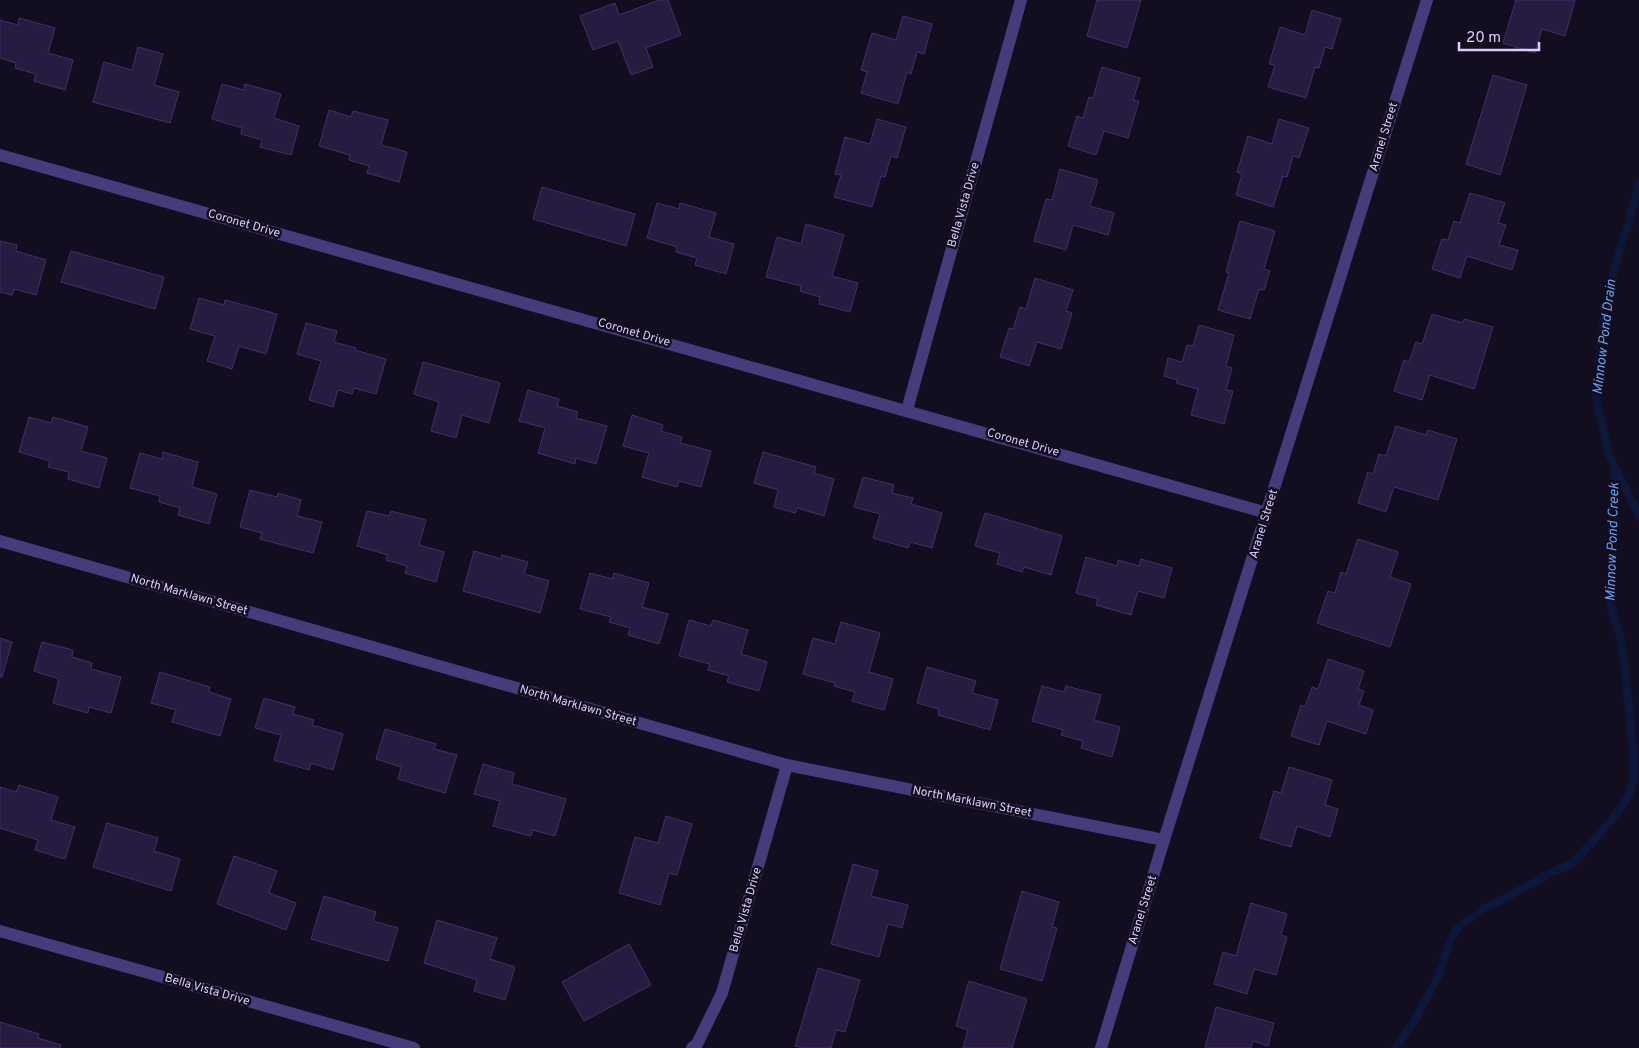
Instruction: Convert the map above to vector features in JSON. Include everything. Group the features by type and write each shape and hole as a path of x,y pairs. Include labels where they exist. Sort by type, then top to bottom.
{"street":[{"name":"Bella Vista Drive","path":"907,410 1021,0"},
{"name":"Aranel Street","path":"1101,1048 1164,840 1427,0"},
{"name":"Coronet Drive","path":"0,155 1267,513"},
{"name":"North Marklawn Street","path":"0,541 788,765 1164,840"},
{"name":"Bella Vista Drive","path":"692,1048 696,1044 722,993 788,765"},
{"name":"Bella Vista Drive","path":"0,931 414,1048"}],"building":[{"path":"659,0 668,0 681,35 646,48 653,67 631,75 618,41 593,50 580,16 615,3 619,15"},
{"path":"1097,0 1141,0 1127,48 1087,36"},
{"path":"1516,0 1575,0 1565,36 1542,29 1535,53 1503,43"},
{"path":"1312,10 1341,19 1332,49 1325,47 1319,68 1315,67 1306,98 1268,87 1275,65 1269,64 1280,27 1305,35"},
{"path":"903,16 932,24 924,54 917,52 911,74 907,72 898,104 861,93 867,72 861,70 872,33 896,40"},
{"path":"19,18 55,28 48,53 73,60 65,90 34,81 36,74 15,68 16,63 0,58 0,20 18,25"},
{"path":"138,47 163,54 154,85 179,92 170,123 93,102 104,62 132,70"},
{"path":"1102,67 1140,78 1133,100 1139,101 1128,138 1104,131 1096,155 1068,146 1077,116 1083,118 1089,97 1093,98"},
{"path":"1493,75 1527,85 1500,175 1466,164"},
{"path":"222,84 244,90 245,84 281,94 274,118 299,126 291,155 260,147 262,140 241,134 242,128 212,119"},
{"path":"329,110 351,117 353,111 388,120 381,145 407,152 399,182 367,173 369,166 349,160 350,155 319,146"},
{"path":"877,119 906,127 897,158 891,156 885,177 881,176 872,207 834,197 841,175 835,174 845,137 870,144"},
{"path":"1279,119 1309,128 1299,158 1293,156 1287,177 1283,176 1273,207 1236,195 1242,174 1237,172 1248,136 1272,144"},
{"path":"1060,169 1098,180 1090,206 1114,213 1108,235 1073,225 1066,250 1034,241 1046,199 1052,200"},
{"path":"542,187 635,214 626,246 533,219"},
{"path":"1470,193 1505,203 1498,223 1506,225 1499,245 1518,250 1512,270 1467,256 1460,278 1432,269 1442,239 1448,240 1454,221 1460,223"},
{"path":"657,203 679,209 680,203 716,213 709,237 734,244 726,274 695,265 697,258 676,252 677,247 647,238"},
{"path":"1240,221 1275,231 1264,269 1270,271 1264,290 1259,289 1250,319 1218,310 1229,273 1226,272"},
{"path":"806,224 844,235 832,276 858,283 850,312 819,304 820,297 800,291 801,286 766,277 777,237 801,244"},
{"path":"0,241 17,245 16,251 46,260 36,295 14,289 12,295 0,292"},
{"path":"71,251 164,277 155,309 61,282"},
{"path":"1035,278 1073,290 1066,311 1072,313 1061,349 1037,342 1029,366 1000,357 1009,328 1013,329 1020,307 1026,309"},
{"path":"199,298 224,305 225,300 277,314 266,354 239,346 232,369 207,361 215,336 190,329"},
{"path":"1432,314 1463,323 1464,319 1493,327 1474,389 1430,375 1422,400 1394,391 1404,360 1409,362 1416,342 1422,344"},
{"path":"306,323 337,331 334,342 386,359 376,394 354,388 352,394 338,390 333,407 309,400 321,361 297,354"},
{"path":"1199,325 1234,335 1226,366 1232,368 1226,390 1233,391 1224,424 1191,415 1198,389 1176,383 1177,380 1164,376 1168,358 1182,362 1187,345 1193,346"},
{"path":"423,362 500,383 489,423 462,415 456,438 431,431 439,402 414,394"},
{"path":"528,390 559,399 557,406 578,412 576,418 607,426 596,464 576,458 575,464 538,453 545,428 519,421"},
{"path":"632,415 663,425 661,431 682,437 680,443 711,451 701,487 679,481 677,487 642,477 649,453 623,446"},
{"path":"29,417 51,423 53,417 88,427 81,451 107,458 99,488 68,479 69,472 48,467 50,461 19,452"},
{"path":"1396,426 1426,435 1428,430 1457,439 1438,500 1394,487 1386,512 1358,503 1368,472 1373,474 1379,454 1386,456"},
{"path":"163,452 198,462 192,487 217,494 209,524 178,515 180,508 159,502 160,496 130,488 140,453 162,459"},
{"path":"763,452 816,467 814,473 834,479 824,516 797,508 795,513 774,507 778,490 754,483"},
{"path":"863,477 894,485 892,493 913,498 911,504 942,513 932,548 910,542 908,548 873,538 880,514 854,507"},
{"path":"250,490 277,497 278,493 301,500 297,516 322,522 313,553 260,539 262,533 240,527"},
{"path":"367,511 389,516 391,511 426,520 419,545 444,552 436,582 405,573 407,566 386,560 388,555 357,546"},
{"path":"985,513 1062,536 1051,575 1024,567 1022,572 997,564 1000,553 975,546"},
{"path":"1358,539 1398,552 1390,577 1411,584 1390,647 1317,623 1328,591 1335,593 1341,572 1346,574"},
{"path":"474,551 501,559 502,555 528,562 524,574 549,581 540,613 463,591"},
{"path":"1086,557 1117,566 1118,560 1139,566 1141,559 1172,568 1164,598 1138,591 1131,615 1096,605 1098,599 1076,593"},
{"path":"590,573 612,579 614,573 649,583 642,607 668,614 659,644 628,635 630,628 609,622 611,617 580,609"},
{"path":"689,620 711,626 713,620 748,630 741,654 767,662 759,691 727,682 729,676 708,670 710,664 679,656"},
{"path":"841,622 880,633 869,672 893,679 884,710 852,701 855,692 834,686 835,683 803,674 813,638 835,644"},
{"path":"0,638 12,642 2,677 0,677"},
{"path":"42,642 73,650 72,657 92,663 91,669 121,677 111,713 89,707 88,713 53,703 59,679 34,671"},
{"path":"1328,659 1364,671 1358,689 1364,691 1359,705 1373,710 1366,734 1327,721 1319,745 1291,736 1301,705 1305,707 1312,687 1318,689"},
{"path":"927,667 976,681 972,693 998,700 990,730 938,715 939,709 917,703"},
{"path":"160,672 210,687 209,692 231,699 220,736 172,722 176,710 151,703"},
{"path":"1042,686 1064,692 1066,686 1101,695 1094,720 1120,727 1112,757 1081,748 1083,741 1061,735 1063,730 1032,721"},
{"path":"264,698 295,707 293,714 314,720 312,725 343,734 333,770 311,763 309,770 274,760 281,735 255,728"},
{"path":"385,729 436,744 434,749 457,755 445,793 398,779 401,767 376,759"},
{"path":"483,764 514,773 512,784 566,799 555,836 533,830 531,836 493,826 500,801 474,794"},
{"path":"1289,767 1332,780 1325,805 1338,809 1330,837 1297,826 1291,847 1260,838 1274,791 1281,793"},
{"path":"19,785 58,797 51,820 75,827 65,859 35,850 38,840 0,828 0,787 16,792"},
{"path":"666,816 692,824 677,875 669,873 660,905 619,893 635,837 658,843"},
{"path":"107,823 158,838 154,851 180,859 171,891 93,867"},
{"path":"234,856 277,871 269,893 296,903 286,930 217,904"},
{"path":"853,864 878,871 871,896 908,905 902,928 888,924 879,957 831,944"},
{"path":"1022,891 1059,902 1052,927 1057,928 1042,981 1000,969"},
{"path":"324,896 376,912 373,921 398,928 388,961 311,939"},
{"path":"1251,903 1287,914 1281,935 1287,937 1276,975 1254,969 1247,994 1214,984 1223,952 1236,956"},
{"path":"437,920 497,938 490,959 515,967 505,1000 474,991 477,980 424,963"},
{"path":"629,944 651,985 584,1021 562,982"},
{"path":"818,968 860,980 845,1032 836,1030 831,1048 803,1048 795,1046"},
{"path":"969,981 1027,999 1012,1048 963,1048 968,1030 956,1026"},
{"path":"1216,1007 1274,1023 1268,1046 1253,1041 1251,1048 1205,1048"},
{"path":"0,1022 39,1034 38,1038 61,1045 60,1048 0,1048"}],"waterway":[{"name":"Minnow Pond Drain","path":"1639,183 1610,286 1603,324 1596,398 1609,454 1639,516"},
{"name":"Minnow Pond Creek","path":"1395,1048 1412,1025 1437,979 1451,939 1457,928 1485,908 1550,873 1573,863 1615,816 1629,795 1633,782 1633,750 1625,669 1620,636 1611,607 1610,591 1615,468"}]}
